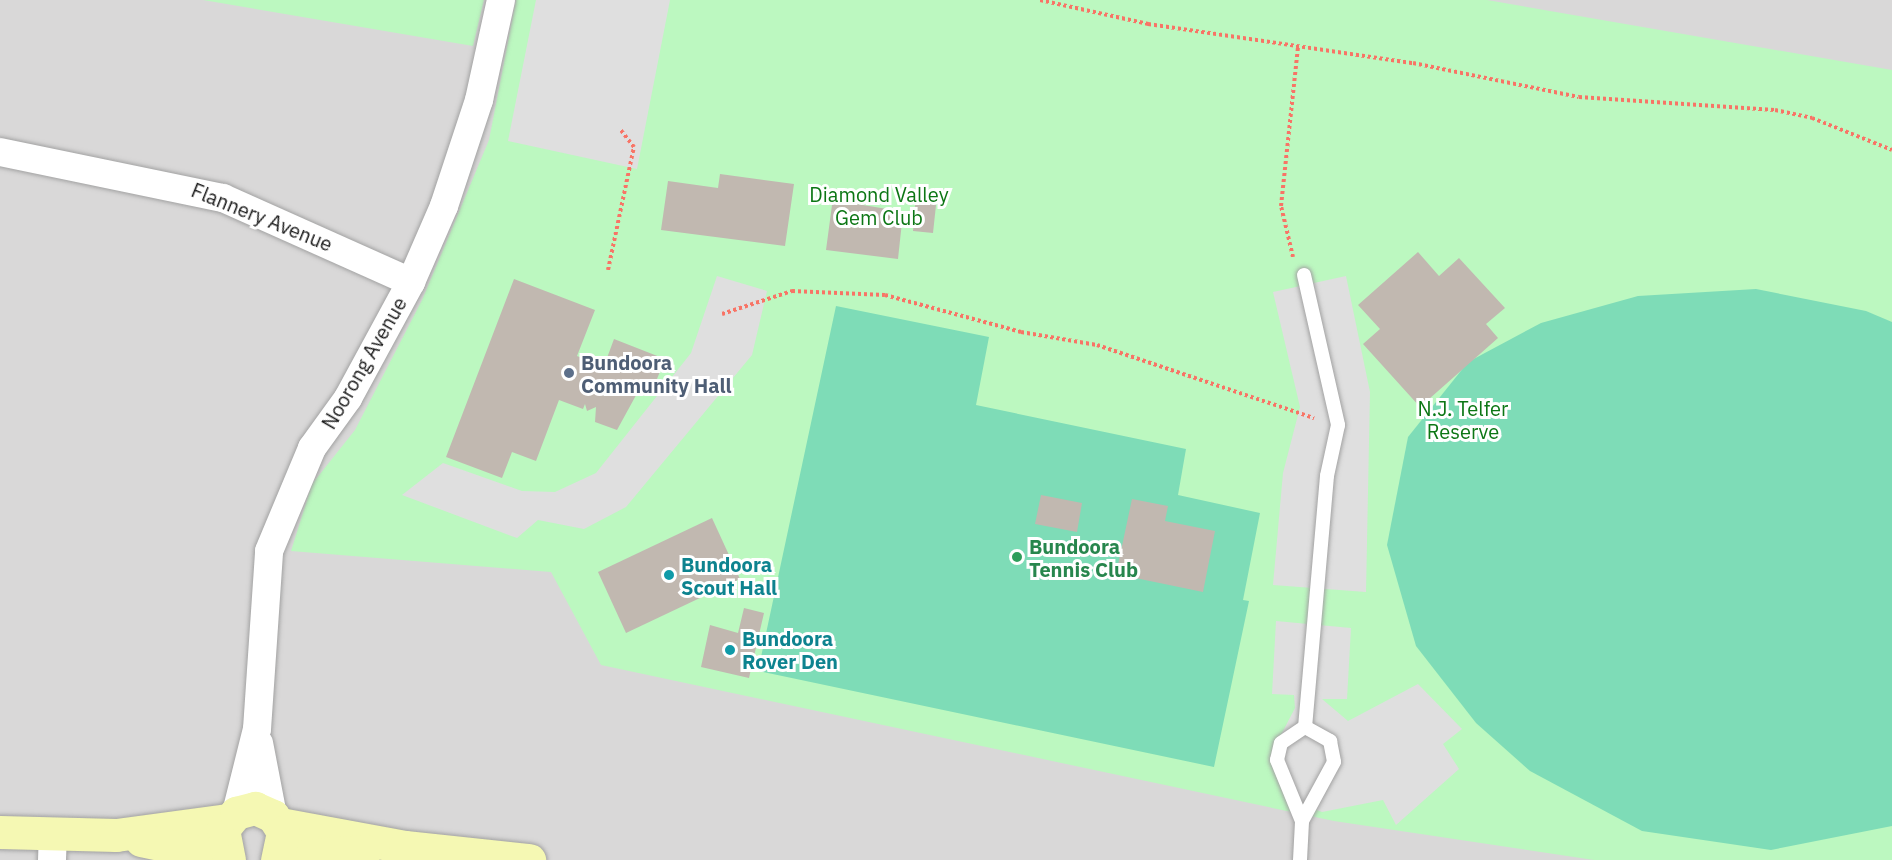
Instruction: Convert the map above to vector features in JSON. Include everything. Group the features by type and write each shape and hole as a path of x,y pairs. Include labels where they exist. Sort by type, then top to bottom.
{"street":[{"name":"Noorong Avenue","path":"232,816 257,729 263,588 280,519 312,448 348,398 411,282 459,167 501,0"},
{"name":"Flannery Avenue","path":"0,152 223,198 411,282"},
{"name":"Noorong Avenue","path":"257,729 277,820"},
{"path":"0,832 52,847 232,816 255,808 277,820 405,847 529,860"},
{"path":"228,859 221,839 232,816"},
{"path":"277,820 285,841 278,859 405,847"},
{"path":"116,835 228,859"}],"lane":[{"path":"1304,275 1338,425 1326,487 1305,727"},
{"path":"1302,820 1334,762 1330,741 1305,727"},
{"path":"1300,860 1302,820 1277,760 1281,743 1305,727"}],"path":[{"path":"1040,0 1622,102 1776,110 1812,118 1892,150"},
{"path":"1298,47 1281,206 1295,268 1304,275"},
{"path":"608,270 634,147 620,129"},
{"path":"722,314 792,291 885,295 1020,332 1098,345 1338,425"}],"shaded area":[{"name":"N.J. Telfer Reserve","path":"0,0 1892,0 1892,860 0,860"},
{"path":"536,0 670,0 637,169 508,141"},
{"path":"717,276 767,291 752,355 626,507 584,529 538,520 517,538 402,495 443,463 522,491 555,492 596,473 691,353"},
{"path":"1346,276 1370,392 1366,592 1273,585 1283,473 1300,407 1273,292"},
{"path":"1276,621 1351,628 1347,699 1322,699 1348,721 1418,684 1462,729 1443,744 1459,769 1396,825 1383,800 1322,812 1288,799 1270,756 1295,708 1294,695 1272,694"}],"green space":[{"path":"203,0 484,0 473,46"},
{"name":"N.J. Telfer Reserve","path":"516,0 1487,0 1892,70 1892,860 1594,860 1334,821 601,665 551,572 291,551 312,484 355,430 422,300 489,140"},
{"path":"1756,289 1866,311 1892,322 1892,826 1771,850 1642,831 1530,771 1476,723 1416,646 1387,545 1408,437 1468,362 1541,323 1638,296"},
{"name":"Bundoora Tennis Club","path":"836,306 989,337 976,405 1186,449 1178,495 1260,513 1243,600 1249,601 1214,767 758,671"}],"building":[{"path":"720,174 794,184 785,246 661,230 668,181 718,188"},
{"path":"834,190 858,193 857,204 893,210 890,221 902,222 898,259 826,250"},
{"path":"916,194 937,196 933,233 913,231"},
{"path":"1418,252 1439,276 1459,258 1505,308 1486,324 1498,338 1420,407 1363,344 1380,329 1358,305"},
{"name":"Bundoora Community Hall","path":"514,279 595,310 577,356 604,366 614,339 665,359 657,379 640,388 617,430 595,422 596,407 587,411 585,404 583,409 559,400 536,461 512,452 502,478 446,457"},
{"path":"1041,495 1082,503 1077,532 1035,524"},
{"path":"1132,499 1168,506 1165,521 1215,531 1203,592 1116,574"},
{"name":"Bundoora Scout Hall","path":"712,518 740,579 626,633 598,572"},
{"name":"Bundoora Rover Den","path":"744,608 764,613 749,678 701,667 710,625 738,633"}],"place":[{"name":"Bundoora Community Hall","path":"569,373"},
{"name":"Bundoora Tennis Club","path":"1017,557"},
{"name":"Bundoora Scout Hall","path":"669,575"},
{"name":"Bundoora Rover Den","path":"730,650"}],"park label":[{"name":"Diamond Valley Gem Club","path":"879,206"}]}
